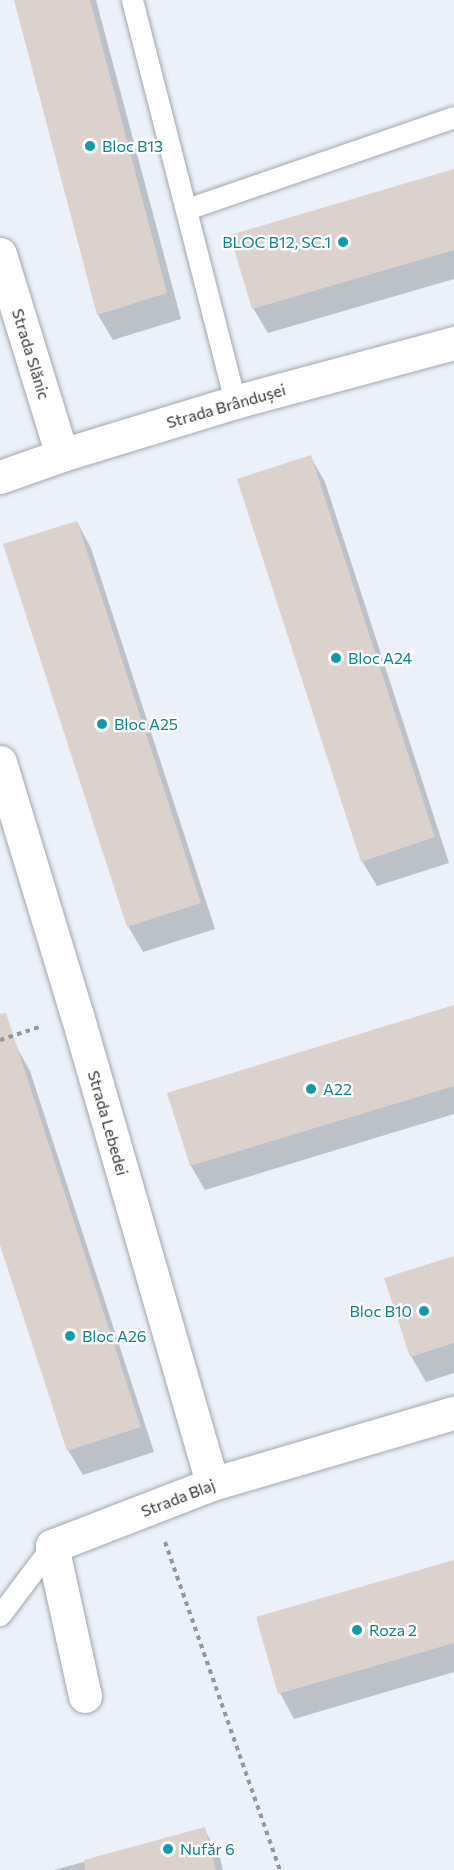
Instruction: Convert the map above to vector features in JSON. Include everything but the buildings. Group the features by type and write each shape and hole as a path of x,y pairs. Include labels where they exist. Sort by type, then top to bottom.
{"street":[{"name":"Strada Slănic","path":"0,254 62,455"},
{"name":"Strada Brândușei","path":"0,477 62,455 235,402 454,343"},
{"name":"Strada Lebedei","path":"0,762 77,1015 212,1485"},
{"name":"Strada Blaj","path":"52,1546 212,1485 454,1413"},
{"path":"52,1546 85,1696"}],"lane":[{"path":"132,0 235,402"},
{"path":"187,209 454,117"},
{"path":"0,1615 52,1546"}],"path":[{"path":"0,1040 77,1015"},
{"path":"153,1508 280,1870"}],"place":[{"name":"Bloc B13","path":"90,146"},
{"name":"BLOC B12, SC.1","path":"343,242"},
{"name":"Bloc A24","path":"336,658"},
{"name":"Bloc A25","path":"102,724"},
{"name":"A22","path":"311,1089"},
{"name":"Bloc B10","path":"424,1311"},
{"name":"Bloc A26","path":"70,1336"},
{"name":"Roza 2","path":"357,1630"},
{"name":"Nufăr 6","path":"168,1849"}]}
